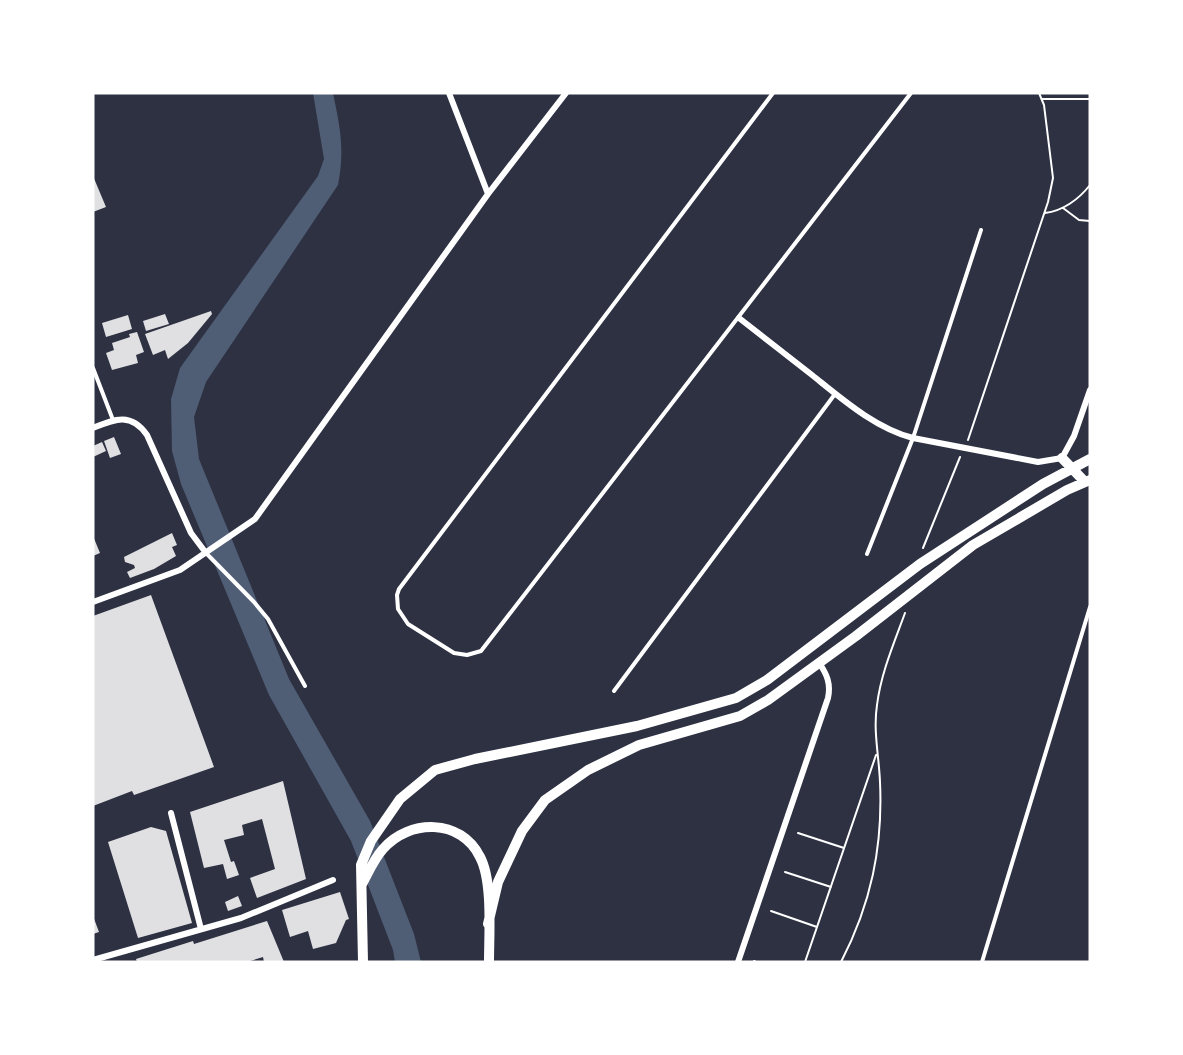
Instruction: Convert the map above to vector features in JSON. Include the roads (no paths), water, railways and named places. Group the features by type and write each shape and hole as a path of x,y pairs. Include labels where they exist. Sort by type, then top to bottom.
{"main road":[{"path":"488,924 498,882 522,831 545,800 588,770 639,745 740,716 768,700 973,544 1087,481 1062,458"},
{"path":"363,962 361,865 371,841 400,799 435,770 475,759 637,726 736,698 767,680 927,559 1043,484 1090,459"},
{"path":"362,885 383,849 404,832 425,827 442,827 455,831 468,841 480,856 487,879 489,962"}],"street":[{"path":"449,93 488,194"},
{"path":"93,602 180,570 255,519 488,194 566,93"},
{"path":"739,318 835,394 886,428 914,438 1038,462 1062,458 1074,436 1090,390"},
{"path":"93,428 113,420 128,420 142,428 191,533 206,553"},
{"path":"738,962 828,698 828,678 819,663"},
{"path":"171,813 201,929"},
{"path":"93,960 241,918 333,880"}],"lane":[{"path":"773,93 399,589 398,609 408,624 454,653 467,654 481,651 911,93"},
{"path":"867,554 914,438 981,230"},
{"path":"93,368 113,420"},
{"path":"614,691 835,394"},
{"path":"206,553 268,619 304,686"},
{"path":"982,962 1090,607"}],"water":[{"path":"313,93 333,93 340,128 338,185 206,382 194,417 199,459 289,679 370,821 414,934 421,962 395,962 393,950 351,841 269,695 181,484 172,451 171,399 180,368 318,176 324,159"}]}
